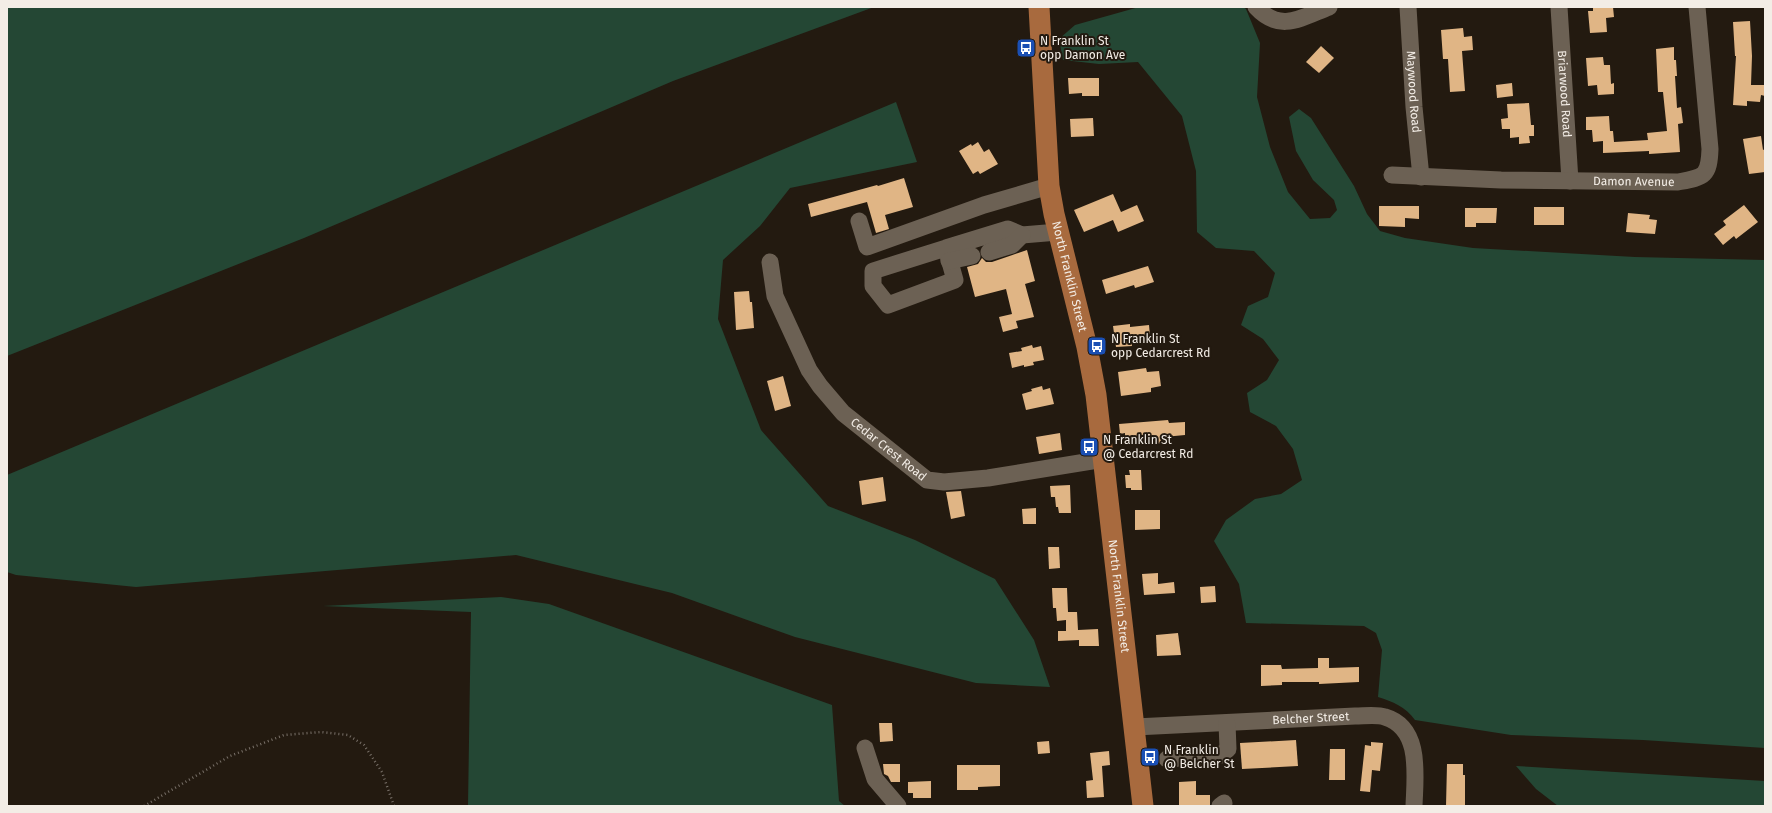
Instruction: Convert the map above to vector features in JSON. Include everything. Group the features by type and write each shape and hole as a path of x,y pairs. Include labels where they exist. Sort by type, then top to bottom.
{"main road":[{"name":"North Franklin Street","path":"1039,7 1049,186 1058,232 1091,366 1104,459 1143,806"}],"street":[{"path":"1256,7 1272,20 1287,22 1329,7"},
{"name":"Maywood Road","path":"1408,7 1414,107 1421,177"},
{"name":"Briarwood Road","path":"1560,7 1570,181"},
{"name":"Damon Avenue","path":"1392,175 1570,181 1678,182 1700,178 1707,171 1710,149 1697,7"},
{"path":"859,221 867,247 984,205 1049,186"},
{"path":"972,256 948,254 1008,229 1022,235 1058,232"},
{"path":"989,252 1012,244 1022,235"},
{"name":"Cedar Crest Road","path":"770,262 775,296 809,370 820,386 843,413 927,480 944,482 988,478 1104,459"},
{"name":"Belcher Street","path":"1135,727 1355,716 1384,716 1400,723 1408,735 1413,750 1415,766 1414,806"},
{"path":"1167,759 1221,755 1228,750 1227,723"},
{"path":"865,748 875,779 898,806"}],"path":[{"path":"144,806 230,756 284,735 321,732 348,735 364,745 382,772 394,806"}],"green space":[{"path":"7,7 874,7 673,81 304,238 7,356"},
{"path":"1139,7 1243,7 1246,9 1260,43 1257,97 1270,147 1288,192 1310,219 1330,218 1337,210 1334,200 1313,180 1296,151 1289,117 1299,109 1311,118 1354,186 1367,214 1380,231 1405,238 1473,248 1635,257 1765,260 1765,748 1643,740 1511,735 1415,720 1403,708 1378,697 1382,650 1376,633 1364,626 1246,623 1239,584 1214,541 1226,520 1255,499 1281,494 1302,480 1293,449 1276,426 1250,412 1247,393 1267,380 1279,360 1263,339 1241,325 1248,306 1268,297 1275,273 1254,251 1216,248 1197,232 1196,171 1182,116 1138,62 1099,64 1063,60 1059,39 1075,25"},
{"path":"896,102 917,162 790,188 760,226 723,260 718,319 761,430 828,506 915,540 995,579 1034,640 1050,687 976,683 795,637 672,593 516,555 136,587 16,575 7,572 7,475"},
{"path":"501,597 549,604 832,705 839,801 845,806 468,806 471,612 323,606"},
{"path":"1516,766 1765,781 1765,806 1558,806 1536,789"}],"building":[{"path":"1593,7 1613,7 1614,17 1606,18 1607,32 1590,33 1588,11 1593,11"},
{"path":"1750,21 1752,56 1751,85 1765,85 1765,96 1761,95 1760,102 1747,101 1747,106 1733,105 1736,56 1733,22"},
{"path":"1463,28 1464,37 1472,36 1473,50 1462,51 1465,91 1450,92 1448,59 1443,59 1441,30"},
{"path":"1321,46 1334,58 1319,73 1306,62"},
{"path":"1674,47 1674,60 1676,60 1677,76 1675,76 1677,108 1681,107 1683,123 1678,124 1680,152 1649,154 1649,151 1603,153 1603,141 1593,142 1592,130 1586,130 1586,117 1609,116 1610,131 1613,131 1614,142 1648,140 1647,133 1667,131 1663,92 1658,92 1656,49"},
{"path":"1603,57 1604,65 1610,65 1611,84 1614,83 1614,94 1598,95 1597,85 1588,86 1586,58"},
{"path":"1068,78 1099,78 1099,96 1082,96 1082,93 1069,94"},
{"path":"1512,83 1513,96 1497,98 1496,85"},
{"path":"1529,103 1531,125 1534,125 1534,136 1529,136 1530,143 1519,144 1519,137 1510,138 1510,129 1502,129 1501,119 1508,118 1507,104"},
{"path":"1093,118 1094,136 1071,137 1070,119"},
{"path":"1761,136 1763,150 1765,149 1765,172 1749,174 1743,139"},
{"path":"978,142 984,152 989,149 998,164 980,174 978,171 973,174 959,151"},
{"path":"904,178 913,207 885,215 889,229 876,233 867,202 811,217 808,204"},
{"path":"1113,194 1121,212 1137,205 1144,221 1118,232 1113,220 1084,232 1074,210"},
{"path":"1744,205 1758,222 1736,239 1734,236 1723,245 1714,234 1726,225 1723,221"},
{"path":"1379,206 1419,206 1419,219 1405,218 1405,227 1379,226"},
{"path":"1534,207 1564,207 1564,225 1534,225"},
{"path":"1465,208 1497,208 1496,223 1476,223 1476,227 1465,227"},
{"path":"1628,213 1650,215 1649,219 1657,220 1655,234 1626,232"},
{"path":"1027,250 1035,281 1025,284 1034,317 1016,321 1018,328 1003,332 999,317 1012,314 1006,289 975,297 967,267 978,264 982,258 986,262 992,262"},
{"path":"1148,266 1154,282 1135,288 1134,285 1106,294 1102,280"},
{"path":"749,291 750,302 752,302 754,328 736,330 734,292"},
{"path":"1130,324 1130,327 1149,325 1150,336 1131,338 1132,346 1116,347 1113,326"},
{"path":"1032,345 1033,348 1041,346 1044,360 1033,362 1034,365 1024,367 1024,365 1012,368 1009,353 1022,351 1021,348"},
{"path":"1146,368 1147,372 1159,371 1161,386 1151,388 1151,392 1121,396 1118,372"},
{"path":"783,376 791,406 775,411 767,381"},
{"path":"1042,386 1043,390 1050,388 1054,404 1026,410 1022,394 1032,391 1031,389"},
{"path":"1168,420 1169,423 1185,422 1185,435 1164,437 1164,443 1150,444 1150,441 1143,442 1143,436 1125,437 1125,433 1120,434 1119,424"},
{"path":"1060,433 1062,450 1039,454 1036,437"},
{"path":"1129,470 1141,470 1142,490 1131,490 1131,488 1126,488 1125,475 1130,475"},
{"path":"883,477 886,501 862,505 859,481"},
{"path":"1070,485 1071,513 1059,513 1058,507 1056,507 1055,497 1051,497 1050,486"},
{"path":"961,491 965,516 951,519 946,492"},
{"path":"1036,508 1036,524 1023,524 1022,509"},
{"path":"1135,510 1160,510 1160,529 1135,530"},
{"path":"1048,547 1059,547 1060,568 1049,569"},
{"path":"1158,573 1158,584 1174,582 1175,593 1144,595 1142,574"},
{"path":"1215,586 1216,602 1201,603 1200,587"},
{"path":"1052,588 1067,588 1068,612 1077,612 1078,630 1098,629 1099,646 1079,646 1079,640 1058,641 1058,631 1066,631 1066,620 1057,621 1056,608 1053,608"},
{"path":"1178,633 1181,655 1157,656 1156,635"},
{"path":"1318,658 1329,658 1329,668 1359,667 1359,682 1319,684 1319,682 1282,682 1282,685 1261,686 1261,665 1281,665 1282,669 1318,668"},
{"path":"879,723 892,723 893,741 880,742"},
{"path":"1296,740 1298,766 1242,769 1240,743"},
{"path":"1049,741 1050,753 1038,754 1037,742"},
{"path":"1371,742 1383,743 1380,771 1372,770 1370,792 1360,791 1365,745 1371,746"},
{"path":"1330,749 1345,749 1345,780 1329,780"},
{"path":"1109,751 1110,765 1102,766 1104,797 1087,798 1086,781 1093,780 1090,753"},
{"path":"883,764 900,764 900,782 891,782 888,776 884,774"},
{"path":"1447,764 1463,764 1463,775 1465,775 1465,806 1446,806"},
{"path":"957,765 1000,765 1000,786 978,787 978,790 957,790"},
{"path":"931,781 931,798 913,798 913,793 908,793 908,782"},
{"path":"1196,781 1196,795 1210,795 1210,806 1179,806 1179,782"}],"place":[{"name":"N Franklin St opp Damon Ave","path":"1026,48"},
{"name":"N Franklin St opp Cedarcrest Rd","path":"1097,346"},
{"name":"N Franklin St @ Cedarcrest Rd","path":"1089,447"},
{"name":"N Franklin @ Belcher St","path":"1150,757"}]}
